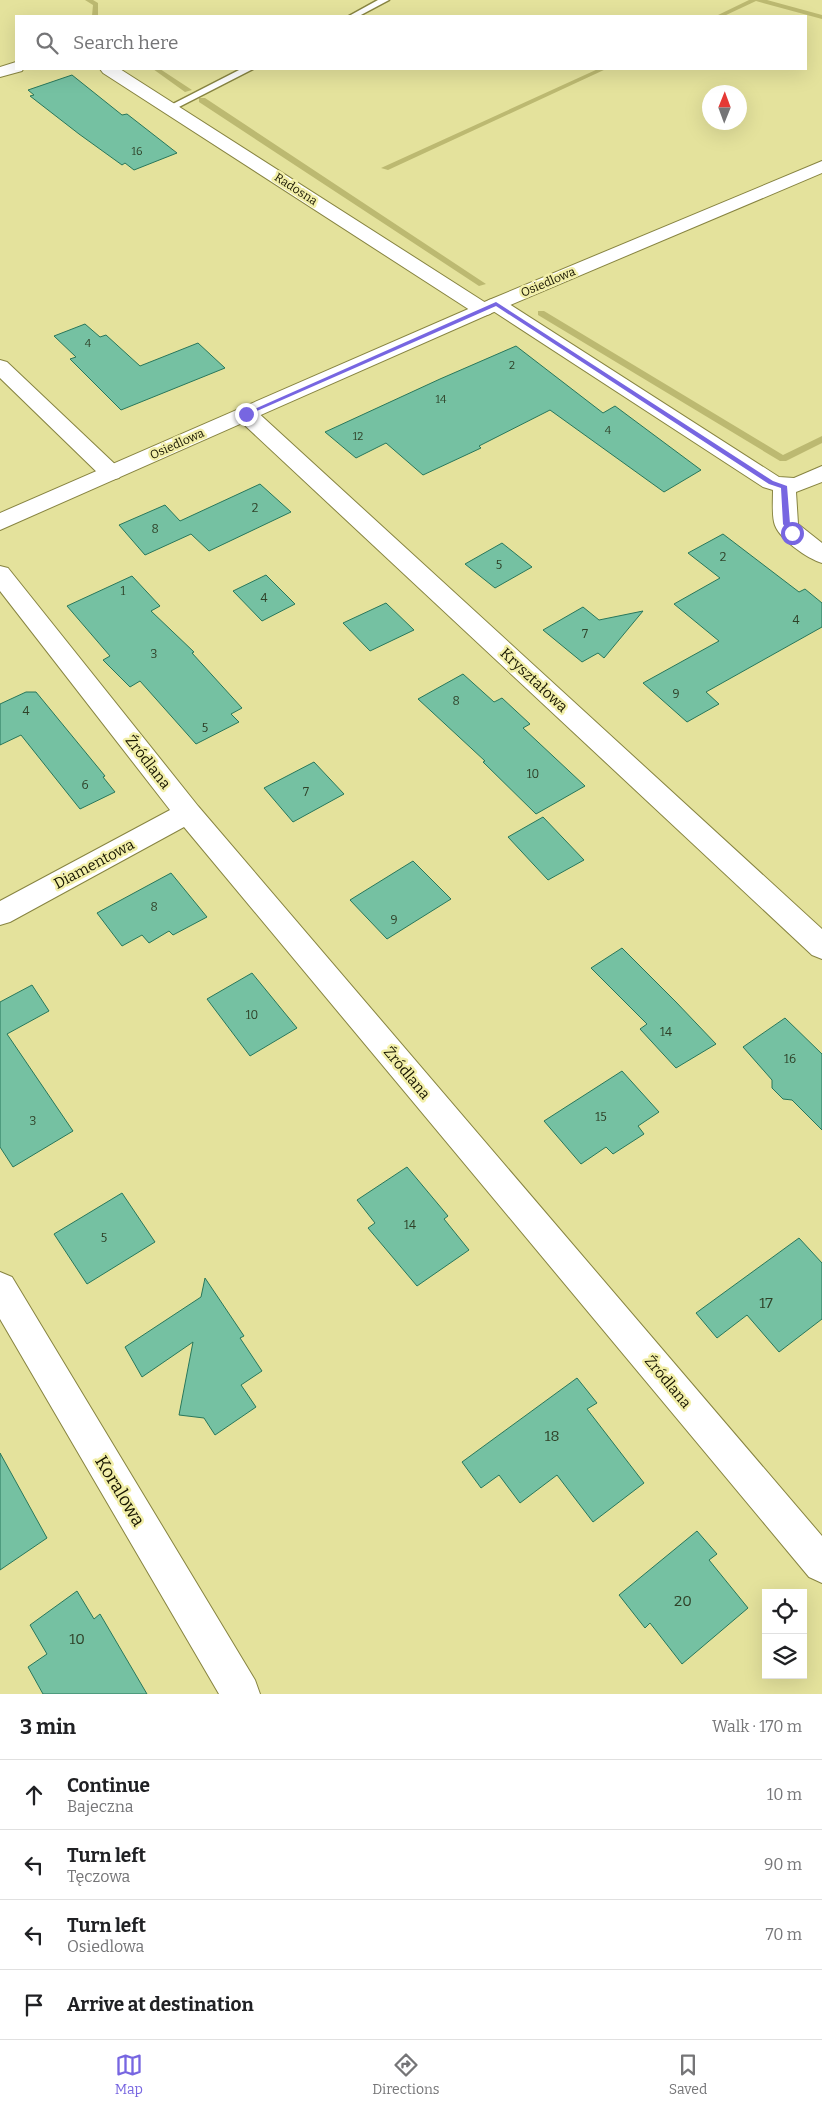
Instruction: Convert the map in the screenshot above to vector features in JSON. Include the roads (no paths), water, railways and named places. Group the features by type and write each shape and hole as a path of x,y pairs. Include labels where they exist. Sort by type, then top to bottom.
{"street":[{"path":"0,72 15,67"},
{"name":"Radosna","path":"111,70 771,482 784,487"},
{"name":"Osiedlowa","path":"0,522 490,307 822,166"},
{"path":"0,366 111,473"},
{"name":"Kryształowa","path":"246,414 822,947"},
{"path":"822,473 799,486 784,487 786,524 792,533 822,555"},
{"name":"Źródlana","path":"0,574 188,813 822,1564"},
{"name":"Diamentowa","path":"0,914 188,813"},
{"name":"Koralowa","path":"0,1288 241,1694"}],"lane":[{"path":"355,15 385,0"},
{"path":"170,108 246,70"}],"waterway":[{"path":"88,0 96,4 95,15"},
{"path":"721,15 754,0"},
{"path":"759,0 822,17"},
{"path":"158,70 188,90"},
{"path":"385,168 601,70"},
{"path":"202,100 482,284"},
{"path":"541,313 783,459 822,439"}]}
